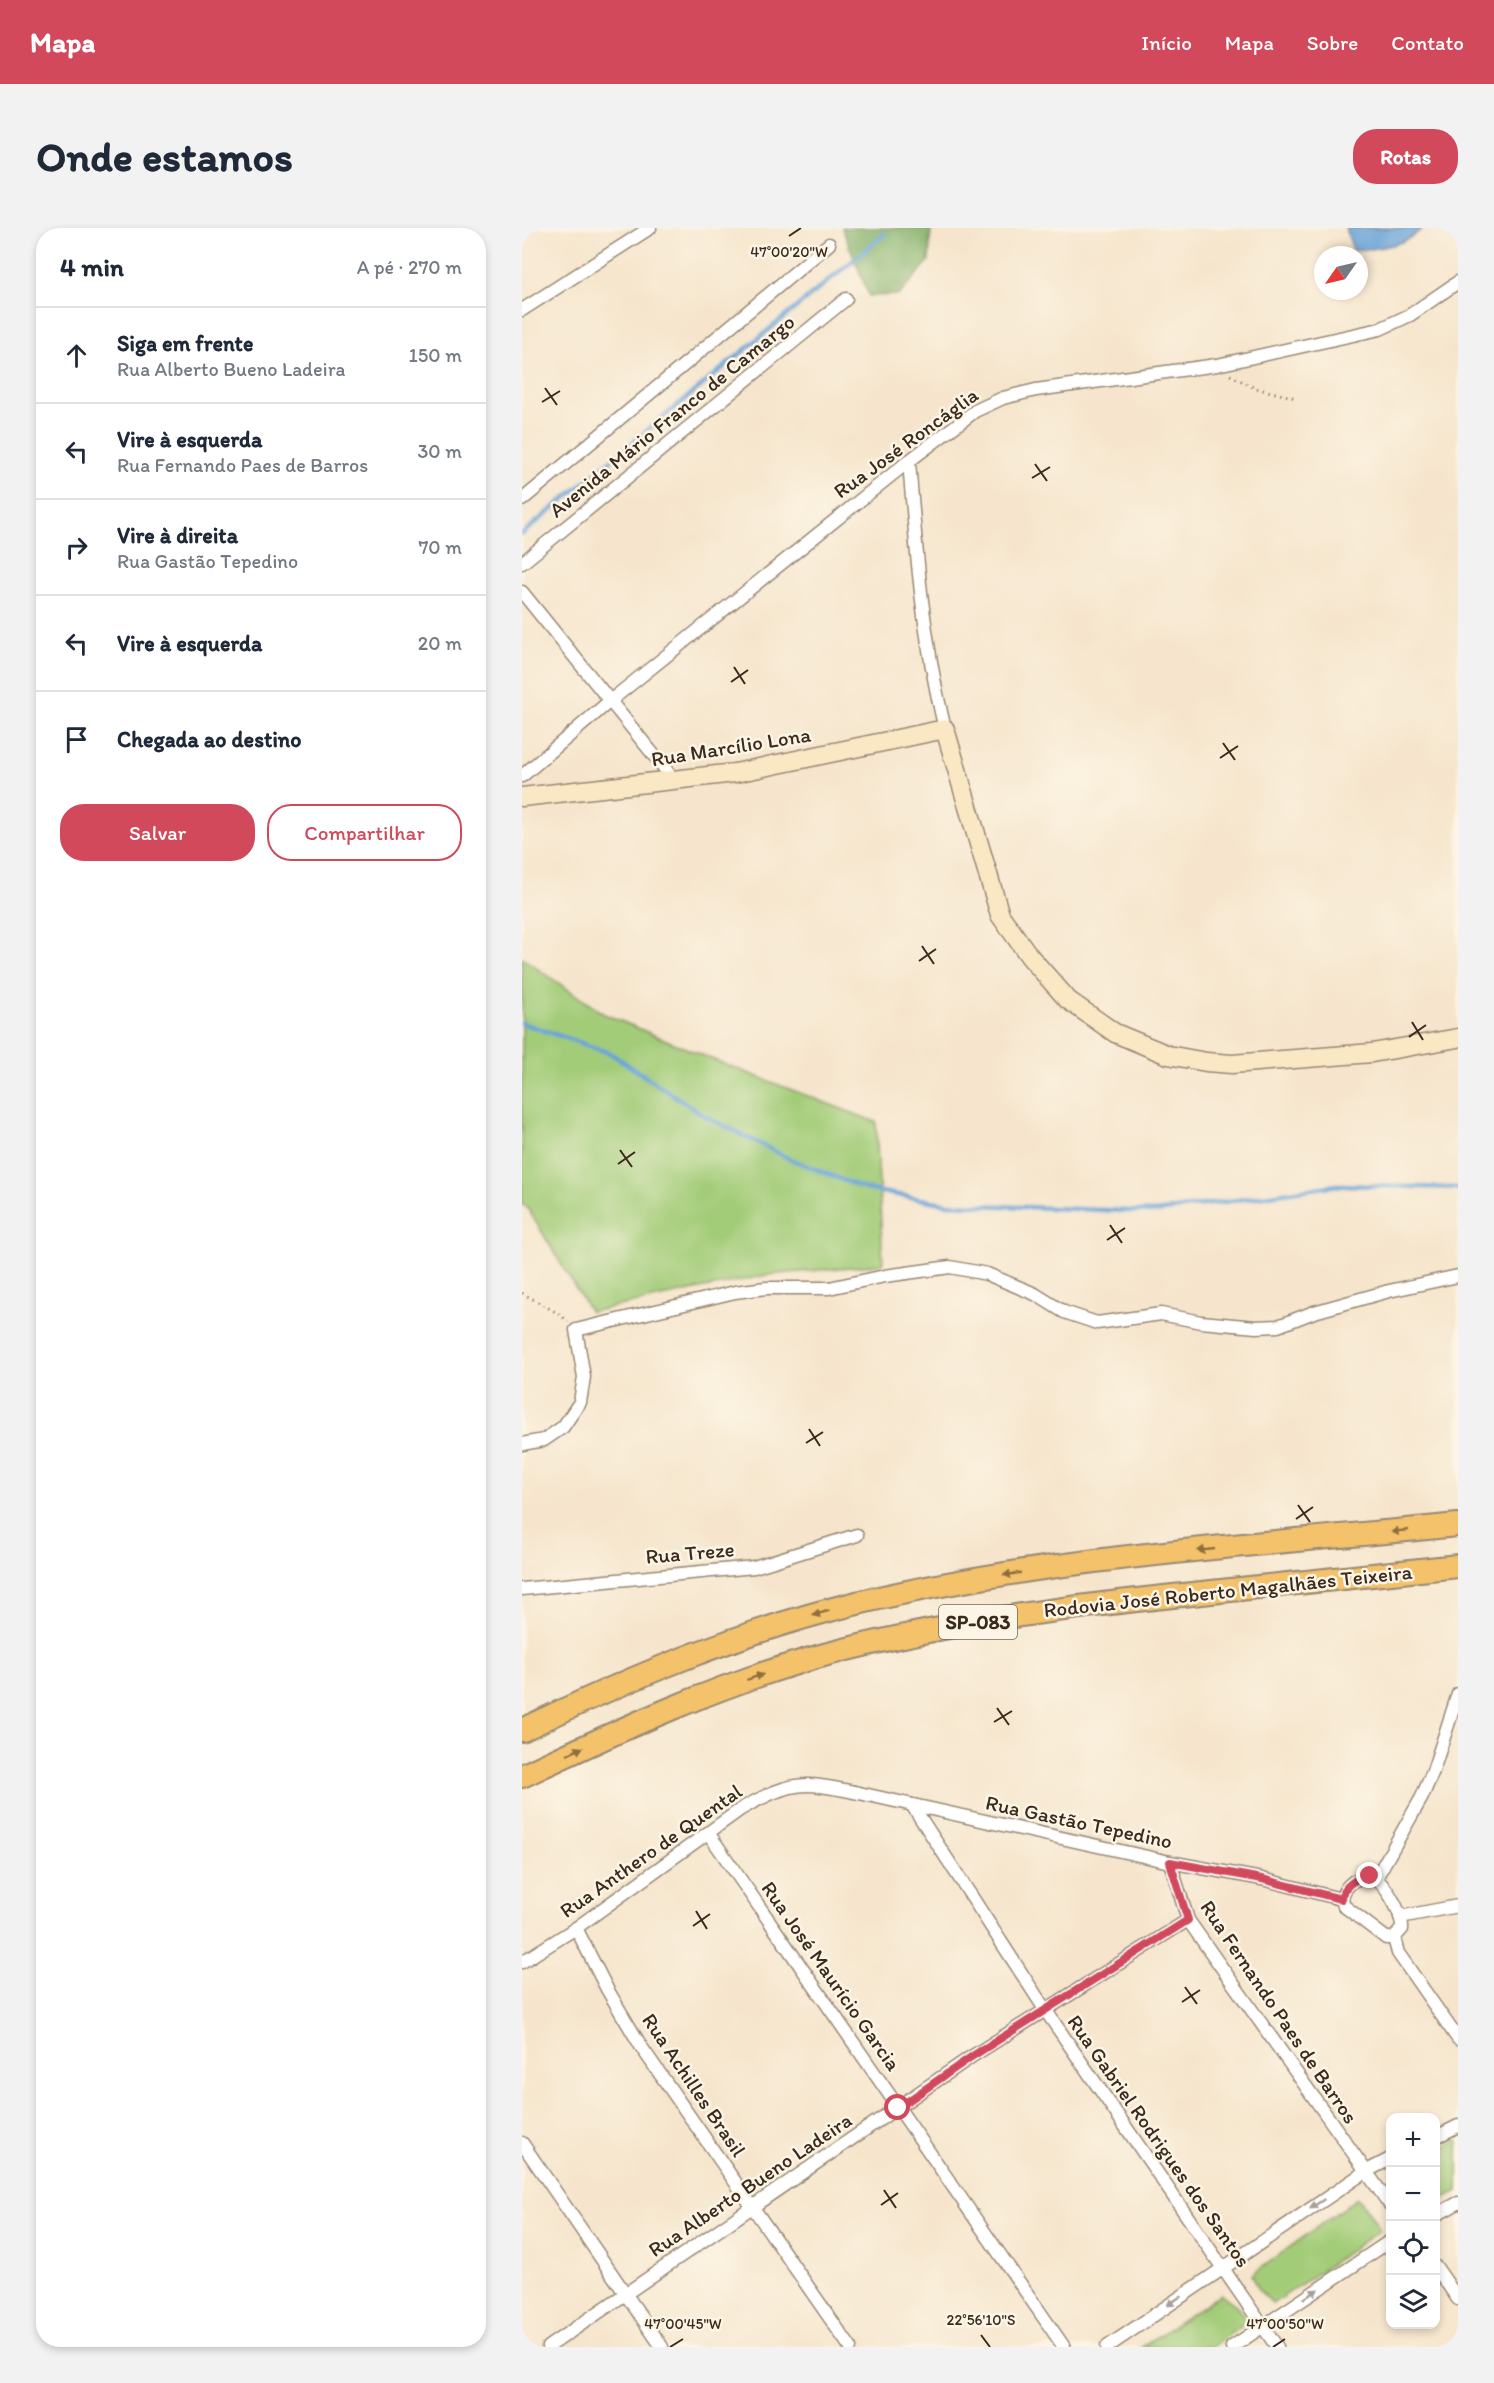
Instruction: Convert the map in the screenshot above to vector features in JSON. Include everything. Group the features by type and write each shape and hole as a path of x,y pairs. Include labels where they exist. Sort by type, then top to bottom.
{"highway":[{"name":"Rodovia José Roberto Magalhães Teixeira","path":"522,1730 687,1657 758,1631 856,1603 997,1576 1133,1558 1458,1526"},
{"name":"Rodovia José Roberto Magalhães Teixeira","path":"522,1776 632,1725 735,1684 822,1656 898,1637 1059,1608 1458,1566"}],"street":[{"path":"522,310 650,228"},
{"name":"Avenida Mário Franco de Camargo","path":"522,500 830,244"},
{"name":"Rua José Roncáglia","path":"522,776 610,701 909,461 975,411 1003,398 1036,390 1216,365 1380,328 1410,315 1458,282"},
{"name":"Avenida Mário Franco de Camargo","path":"522,563 846,299"},
{"path":"909,461 920,591 936,691 945,729 1000,915 1030,957 1068,1000 1115,1033 1168,1055 1206,1062 1232,1064 1372,1053 1458,1038"},
{"path":"522,592 674,780"},
{"name":"Rua Marcílio Lona","path":"522,798 735,773 945,729"},
{"path":"522,1444 544,1440 563,1428 580,1402 584,1377 576,1329 766,1287 829,1288 885,1276 950,1267 987,1274 1035,1294 1064,1312 1097,1323 1161,1314 1201,1322 1257,1327 1278,1326 1314,1312 1389,1291 1458,1276"},
{"name":"Rua Treze","path":"522,1589 754,1567 857,1535"},
{"path":"1376,1878 1422,1797 1433,1771 1458,1694"},
{"name":"Rua Gastão Tepedino","path":"808,1785 859,1793 1170,1862 1262,1879 1341,1899"},
{"name":"Rua Anthero de Quental","path":"522,1962 576,1929 741,1809 786,1788 808,1785"},
{"name":"Rua Gabriel Rodrigues dos Santos","path":"912,1805 1046,2011 1277,2347"},
{"name":"Rua José Maurício Garcia","path":"709,1834 1064,2347"},
{"name":"Rua Fernando Paes de Barros","path":"1170,1862 1188,1920 1386,2200"},
{"path":"1360,1877 1376,1878 1383,1884 1400,1917 1402,1929 1394,1938 1386,1938 1344,1906 1341,1899 1344,1889 1360,1877"},
{"path":"1400,1917 1458,1906"},
{"name":"Rua Alberto Bueno Ladeira","path":"548,2347 971,2057 1188,1920"},
{"name":"Rua Achilles Brasil","path":"576,1929 607,1989 642,2048 850,2347"},
{"path":"1394,1938 1398,1953 1458,2039"},
{"path":"1440,2135 1458,2126"},
{"path":"522,2143 662,2347"},
{"path":"1107,2347 1365,2172 1386,2161"},
{"path":"1440,2213 1458,2203"},
{"path":"1232,2347 1386,2244"},
{"path":"1440,2273 1458,2299"}],"path":[{"path":"1216,365 1255,388 1296,398"},
{"path":"522,1293 561,1315 576,1329"}],"green space":[{"path":"842,228 931,228 929,261 899,295 869,296"},
{"path":"522,958 604,1014 719,1062 876,1122 883,1264 767,1275 590,1312 527,1207 522,1205"},
{"path":"1458,2139 1458,2191 1440,2200 1440,2167 1440,2149"},
{"path":"1357,2198 1380,2230 1272,2304 1260,2291 1252,2275"},
{"path":"1221,2294 1237,2306 1247,2322 1212,2347 1142,2347"}],"water":[{"path":"1346,228 1422,229 1407,240 1398,243 1368,249 1368,246 1351,246"}],"waterway":[{"path":"522,534 885,234"},
{"path":"522,1023 610,1053 705,1116 788,1158 865,1189 948,1204 1156,1212 1337,1185 1458,1188"}],"route":[{"path":"898,2108 971,2057 1188,1920 1170,1862 1262,1879 1341,1899 1344,1889 1360,1877 1370,1876"}]}
